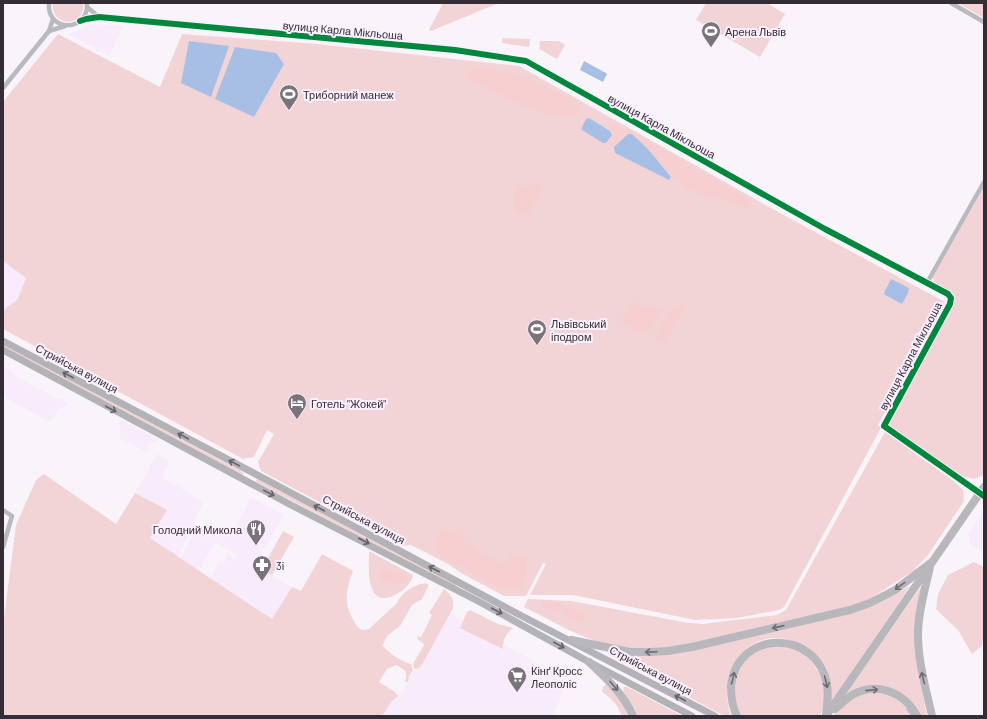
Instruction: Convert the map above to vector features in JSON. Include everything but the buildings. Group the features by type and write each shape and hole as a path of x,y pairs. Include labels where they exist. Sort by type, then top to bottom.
{"highway":[{"path":"826,716 932,562 983,492"},
{"path":"571,640 630,652 650,652 692,647 834,615 870,603 895,590 932,562"},
{"path":"932,562 920,614 918,633 921,670 932,716"},
{"path":"737,716 732,702 731,692 734,674 738,666 755,648 763,644 781,642 791,644 804,650 820,665 827,684 828,695 826,716"},
{"path":"589,662 623,696 633,716"},
{"path":"826,716 852,696 860,692 876,689 899,695 912,707 917,716"}],"main road":[{"name":"Стрийська вулиця","path":"3,341 715,716"},
{"name":"Стрийська вулиця","path":"3,350 291,505 465,594 692,716"},
{"path":"465,594 469,587"}],"street":[{"path":"49,3 49,10 53,19 65,26"},
{"path":"951,3 984,22"},
{"path":"87,5 99,17"},
{"path":"80,21 85,15 87,5"},
{"name":"вулиця Карла Мікльоша","path":"49,32 65,26 73,25 86,19 99,17 455,50 526,61 825,228 948,294 951,298 950,304 884,426 983,492"},
{"path":"3,88 49,32 53,19"},
{"path":"926,282 984,182"},
{"path":"3,510 12,516 3,546"}],"shaded area":[{"path":"53,3 83,3 82,11 79,17 74,21 62,21 57,17 54,11"},
{"path":"443,3 499,3 431,31 429,30"},
{"path":"706,3 767,3 785,14 760,57 696,20"},
{"path":"958,3 984,3 984,18"},
{"path":"90,24 124,26 109,56 68,34 80,30"},
{"name":"Львівський іподром","path":"58,34 160,87 182,34 317,44 519,66 778,212 945,302 878,425 881,428 784,607 779,610 737,618 695,620 573,595 530,595 546,564 543,563 526,596 504,596 461,573 448,564 411,545 402,546 261,471 258,462 274,434 267,430 254,457 243,459 3,329 3,313 6,308 18,299 26,278 3,261 3,102"},
{"path":"502,38 530,39 529,47 502,43"},
{"path":"540,41 559,41 565,45 557,59 539,49"},
{"path":"476,67 521,74 569,97 579,108 575,115 563,116 549,115 535,110 466,78"},
{"path":"616,123 753,201 746,209 716,197 713,200 682,186 679,179 666,170 648,147 634,135 626,132 611,147 608,143 615,135 609,127"},
{"path":"544,184 539,196 527,215 522,214 514,206 513,194 520,187"},
{"path":"984,187 984,475 974,479 962,476 889,426 953,306 954,301 951,294 934,283 933,277"},
{"path":"3,261 27,278 18,299 6,308 3,313"},
{"path":"634,301 639,306 664,307 653,327 646,333 636,331 621,322 628,307"},
{"path":"680,305 685,306 667,339 661,343 655,339 668,312"},
{"path":"3,344 243,472 244,474 241,475 3,348"},
{"path":"6,367 15,376 56,398 63,399 68,405 59,409 50,422 3,397 3,368"},
{"path":"120,419 157,439 155,442 150,443 145,451 120,438"},
{"path":"885,432 955,482 963,490 964,501 928,555 913,571 868,600 849,607 690,644 659,649 628,649 601,643 567,629 524,607 528,599 571,601 689,623 703,624 777,615 786,610"},
{"path":"157,454 169,460 163,478 203,501 177,557 150,538 166,510 135,493"},
{"path":"44,474 116,524 135,493 167,510 150,538 272,619 292,587 301,591 322,554 353,571 347,590 348,609 356,625 362,630 369,629 397,603 405,592 419,584 428,584 422,599 412,605 400,626 387,636 383,645 395,656 411,664 413,670 409,676 408,682 405,682 406,673 402,668 396,665 387,669 379,682 395,692 398,696 392,701 382,716 3,716 3,626 16,525 36,480"},
{"path":"258,479 456,584 457,586 454,586 260,484 256,481"},
{"path":"251,497 282,514 283,517 255,565 292,587 273,619 210,578 219,562 223,564 228,555 235,559 237,555 215,542 199,571 180,559 195,531 206,537 212,526 230,537"},
{"path":"984,511 984,552 969,543 969,532"},
{"path":"443,529 458,534 468,544 499,561 507,562 513,555 520,556 525,559 526,574 522,589 505,588 487,582 477,577 468,569 447,561 438,554 435,545 436,540"},
{"path":"283,531 294,537 272,575 262,569"},
{"path":"369,551 413,575 412,580 398,594 385,598 375,594 372,590 369,568"},
{"path":"974,562 984,567 984,633 982,646 972,654 958,630 936,609 938,594 948,575"},
{"path":"383,569 406,574 408,576 407,580 396,584 388,583 377,576 379,570"},
{"path":"923,584 918,670 927,716 920,716 885,688 841,700"},
{"path":"910,586 831,703 829,678 823,663 806,648 788,640 771,638 756,642 744,651 734,664 729,680 727,697 731,716 724,716 607,653 646,656 686,652 846,615 879,602"},
{"path":"444,589 452,597 453,608 423,663 419,668 414,669 413,664 424,645 418,640 417,636 421,637 432,615 429,613"},
{"path":"542,601 563,603 574,610 582,612 585,616 585,621 578,623 565,616 562,611 542,608"},
{"path":"470,610 500,625 513,628 505,637 503,649 460,628 467,612"},
{"path":"450,613 556,674 561,682 562,691 560,700 552,716 382,716 392,701 405,689 411,673 423,663"},
{"path":"778,644 802,651 818,671 825,693 823,708 820,716 741,716 735,703 734,693 740,670 749,657 755,652 762,648"},
{"path":"608,683 621,699 628,716 622,716 614,702 602,692 603,687"},
{"path":"624,687 627,687 682,716 635,716 623,690"},
{"path":"869,691 892,693 915,716 833,716 849,701"}],"water":[{"path":"189,41 229,46 211,97 181,83"},
{"path":"235,47 276,53 284,64 254,117 215,99"},
{"path":"584,61 607,74 603,82 580,70"},
{"path":"589,118 610,131 612,135 606,143 603,143 582,130 586,119"},
{"path":"628,134 632,134 648,149 671,177 669,180 615,153 614,147"},
{"path":"891,279 909,288 902,304 884,293"}],"waterway":[{"path":"907,709 912,716"}],"cycle path":[{"path":"80,21 99,17 455,50 526,61 825,229 948,294 951,298 950,304 884,426 984,496"}],"place":[{"name":"Арена Львів","path":"711,48"},
{"name":"Триборний манеж","path":"289,111"},
{"name":"Львівський іподром","path":"537,346"},
{"name":"Готель \"Жокей\"","path":"297,420"},
{"name":"Голодний Микола","path":"256,546"},
{"name":"3і","path":"262,582"},
{"name":"Кінґ Кросс Леополіс","path":"517,693"}]}
